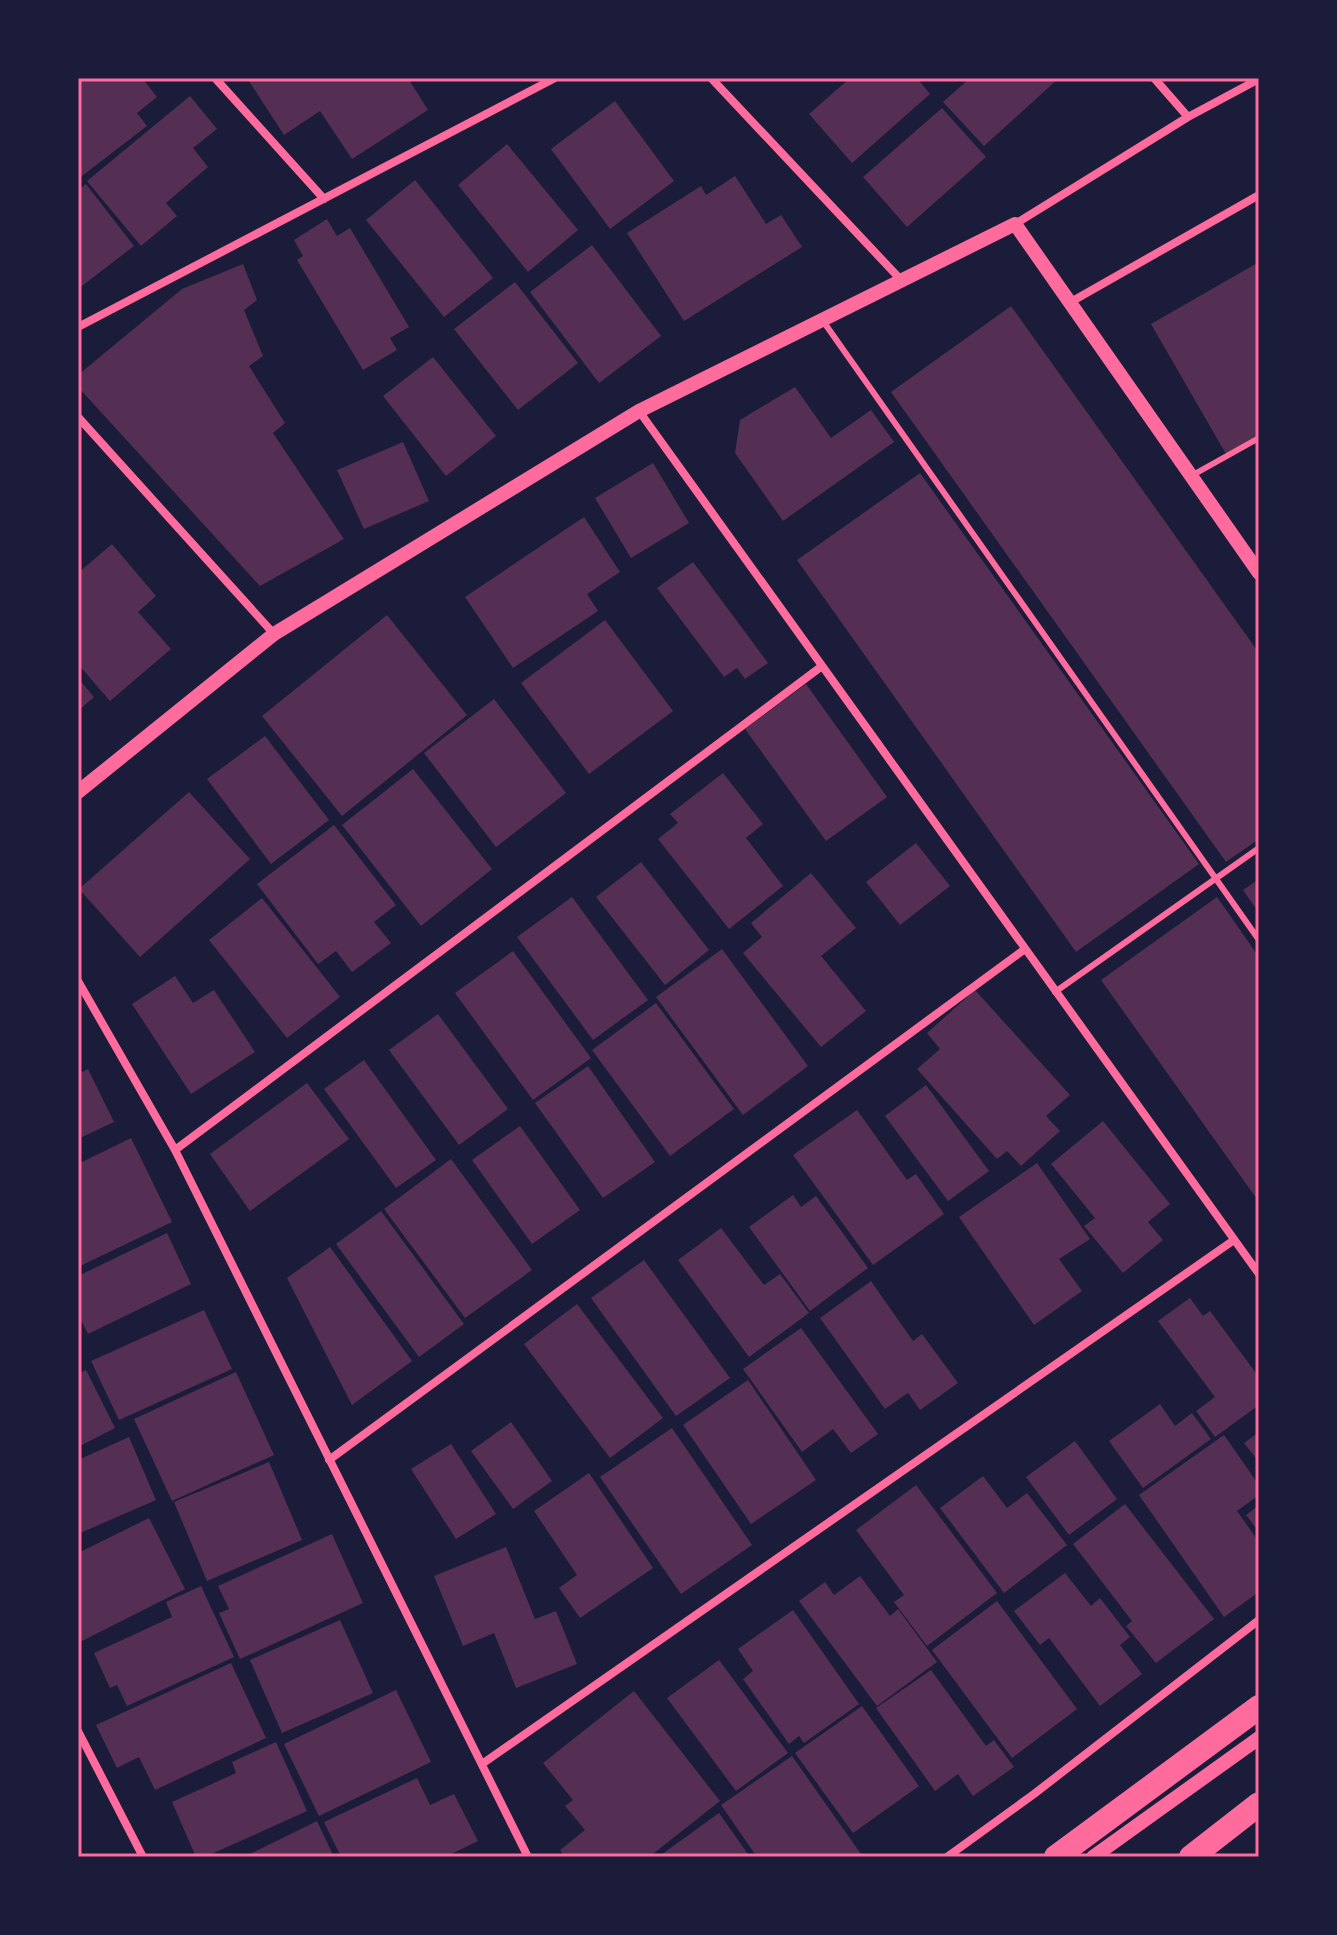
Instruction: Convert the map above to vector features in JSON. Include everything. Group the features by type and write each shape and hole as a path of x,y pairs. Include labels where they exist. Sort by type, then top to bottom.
{"highway":[{"path":"1056,1857 1259,1707"},
{"path":"1194,1857 1259,1804"}],"street":[{"path":"215,78 324,199"},
{"path":"78,327 555,78"},
{"path":"711,78 902,281"},
{"path":"1154,78 1188,117"},
{"path":"78,792 274,634 639,411 1015,224 1188,117 1259,79"},
{"path":"1069,303 1259,195"},
{"path":"1015,224 1259,573"},
{"path":"639,411 1259,1274"},
{"path":"78,417 274,634"},
{"path":"175,1150 822,666"},
{"path":"329,1460 1025,949"},
{"path":"78,981 175,1150 528,1857"},
{"path":"482,1764 1234,1240"},
{"path":"947,1857 1034,1794 1259,1620"},
{"path":"78,1731 143,1857"},
{"path":"1093,1857 1259,1738"},
{"path":"1194,1857 1259,1812"}],"lane":[{"path":"823,321 1259,940"},
{"path":"1191,476 1259,438"},
{"path":"1055,992 1259,848"}],"building":[{"path":"142,78 157,97 137,113 147,126 78,179 78,79"},
{"path":"254,78 408,78 428,110 352,159 320,111 284,135 249,81"},
{"path":"850,78 917,78 930,94 852,163 809,114"},
{"path":"970,78 1059,78 984,146 943,102"},
{"path":"190,96 217,129 193,148 208,167 166,203 177,216 141,246 87,181"},
{"path":"615,101 674,181 610,229 551,149"},
{"path":"942,108 986,157 907,227 863,177"},
{"path":"507,144 578,230 528,272 458,185"},
{"path":"735,176 766,224 781,215 802,247 684,321 627,233 701,186 706,195"},
{"path":"415,180 493,278 444,317 366,220"},
{"path":"86,184 134,246 78,289 78,190"},
{"path":"327,219 337,236 350,228 409,327 390,338 397,350 363,370 297,260 303,256 294,240"},
{"path":"592,245 661,336 599,383 530,292"},
{"path":"1259,262 1259,435 1226,454 1151,324"},
{"path":"243,264 257,300 244,310 263,356 249,366 285,423 273,433 344,539 260,586 78,387 78,375 182,289"},
{"path":"515,282 578,363 518,410 454,329"},
{"path":"1011,306 1259,653 1259,839 1226,862 891,392"},
{"path":"433,357 496,436 446,476 383,396"},
{"path":"795,387 831,438 871,410 894,442 783,521 735,453 740,420"},
{"path":"403,442 429,501 364,529 337,470"},
{"path":"653,463 689,523 631,558 595,498"},
{"path":"920,473 1199,864 1076,952 797,560"},
{"path":"584,517 620,572 587,594 598,611 513,668 465,597"},
{"path":"112,544 156,596 138,612 171,649 110,701 78,664 78,573"},
{"path":"693,562 768,663 745,679 737,668 724,677 657,588"},
{"path":"387,615 467,715 342,816 262,716"},
{"path":"605,620 673,711 589,774 521,683"},
{"path":"78,678 94,697 78,711"},
{"path":"806,684 887,797 826,841 745,729"},
{"path":"494,699 566,793 496,847 424,753"},
{"path":"265,736 329,820 271,864 207,779"},
{"path":"413,769 492,869 421,926 342,825"},
{"path":"723,773 763,824 746,838 783,886 729,929 658,839 678,823 670,814"},
{"path":"189,792 250,859 140,957 79,889"},
{"path":"334,825 396,905 374,922 391,943 352,972 336,951 318,964 257,884"},
{"path":"916,843 950,886 900,925 866,882"},
{"path":"641,862 709,950 665,985 596,897"},
{"path":"811,873 856,928 821,956 866,1011 821,1047 743,953 762,937 751,923"},
{"path":"1259,879 1259,913 1243,890"},
{"path":"572,897 648,1000 593,1040 517,937"},
{"path":"1217,897 1259,957 1259,1202 1101,980"},
{"path":"262,898 340,997 287,1038 209,940"},
{"path":"722,949 808,1066 743,1115 656,997"},
{"path":"513,951 591,1058 533,1100 455,993"},
{"path":"175,976 193,1003 214,990 255,1052 191,1094 132,1004"},
{"path":"975,990 1070,1095 1046,1116 1060,1131 1021,1166 1007,1151 997,1159 917,1069 940,1049 927,1033"},
{"path":"656,1003 734,1109 670,1156 592,1050"},
{"path":"438,1014 508,1109 459,1145 389,1050"},
{"path":"364,1060 436,1160 396,1188 324,1089"},
{"path":"588,1066 655,1162 603,1198 535,1103"},
{"path":"88,1069 114,1122 78,1139 78,1074"},
{"path":"307,1083 349,1139 250,1211 210,1154"},
{"path":"926,1085 989,1171 948,1201 885,1116"},
{"path":"857,1110 907,1180 916,1174 944,1214 873,1265 793,1155"},
{"path":"1103,1121 1170,1204 1148,1222 1163,1240 1123,1273 1084,1226 1095,1218 1051,1164"},
{"path":"520,1126 580,1210 532,1244 472,1160"},
{"path":"131,1138 172,1222 78,1267 78,1164"},
{"path":"451,1159 532,1270 465,1318 384,1209"},
{"path":"1037,1163 1090,1239 1059,1259 1082,1291 1034,1325 959,1217"},
{"path":"793,1195 801,1207 816,1196 868,1268 810,1311 749,1227"},
{"path":"381,1211 464,1324 419,1357 336,1244"},
{"path":"721,1228 764,1285 780,1274 809,1313 749,1357 678,1260"},
{"path":"167,1233 191,1284 88,1334 78,1314 78,1276"},
{"path":"330,1247 412,1361 352,1405 287,1278"},
{"path":"644,1260 730,1378 676,1416 591,1298"},
{"path":"871,1281 913,1341 922,1334 958,1383 920,1410 908,1393 885,1409 820,1318"},
{"path":"1190,1298 1203,1316 1210,1311 1259,1377 1259,1405 1215,1437 1196,1411 1215,1397 1158,1321"},
{"path":"577,1304 663,1418 610,1458 524,1344"},
{"path":"204,1310 232,1369 119,1420 91,1361"},
{"path":"801,1328 878,1434 851,1453 833,1429 802,1452 743,1369"},
{"path":"86,1370 115,1428 78,1447 78,1374"},
{"path":"236,1372 274,1455 172,1501 134,1419"},
{"path":"748,1380 816,1480 751,1524 683,1425"},
{"path":"1160,1404 1175,1426 1192,1413 1211,1439 1143,1488 1109,1441"},
{"path":"511,1422 552,1481 513,1509 471,1451"},
{"path":"672,1428 752,1545 681,1594 600,1477"},
{"path":"1259,1432 1259,1462 1244,1443"},
{"path":"1224,1435 1259,1485 1259,1495 1237,1511 1259,1542 1259,1592 1224,1617 1139,1495"},
{"path":"129,1437 156,1500 78,1534 78,1460"},
{"path":"1075,1441 1117,1499 1069,1535 1026,1477"},
{"path":"451,1444 496,1514 456,1539 411,1469"},
{"path":"269,1462 302,1540 207,1581 174,1502"},
{"path":"589,1473 653,1568 580,1618 559,1588 577,1575 534,1511"},
{"path":"983,1476 1007,1508 1027,1493 1067,1545 1004,1593 940,1508"},
{"path":"916,1485 997,1593 927,1646 894,1602 904,1595 856,1530"},
{"path":"1125,1504 1214,1619 1156,1663 1126,1626 1132,1621 1073,1544"},
{"path":"1259,1505 1259,1532 1246,1515"},
{"path":"149,1518 185,1589 78,1643 78,1553"},
{"path":"332,1534 363,1603 240,1659 219,1613 229,1609 218,1586"},
{"path":"506,1547 535,1619 556,1611 577,1664 516,1688 494,1633 463,1646 434,1576"},
{"path":"1065,1573 1091,1606 1100,1598 1130,1637 1120,1645 1142,1674 1100,1706 1049,1638 1040,1645 1014,1611"},
{"path":"860,1576 890,1616 898,1609 937,1662 877,1706 799,1601 825,1582 834,1595"},
{"path":"201,1586 234,1657 127,1706 117,1685 110,1688 94,1653 172,1617 166,1602"},
{"path":"997,1601 1077,1709 1012,1758 932,1650"},
{"path":"793,1610 859,1704 804,1743 799,1736 789,1744 743,1679 753,1671 738,1649"},
{"path":"340,1620 373,1693 282,1733 250,1660"},
{"path":"719,1660 788,1753 736,1791 667,1698"},
{"path":"231,1663 266,1738 155,1790 139,1757 117,1768 96,1725"},
{"path":"931,1670 986,1746 994,1740 1014,1767 973,1796 958,1774 935,1791 876,1708"},
{"path":"396,1690 431,1762 319,1816 284,1744"},
{"path":"634,1691 720,1801 649,1857 565,1857 560,1850 585,1830 565,1806 573,1800 543,1763"},
{"path":"862,1706 919,1786 853,1833 795,1753"},
{"path":"276,1742 307,1811 205,1857 196,1857 172,1802 236,1773 232,1762"},
{"path":"792,1756 861,1854 856,1857 757,1857 721,1805"},
{"path":"417,1778 430,1805 454,1794 478,1841 445,1857 341,1857 324,1822"},
{"path":"719,1813 750,1857 658,1857"},
{"path":"317,1821 334,1857 244,1857"}]}
